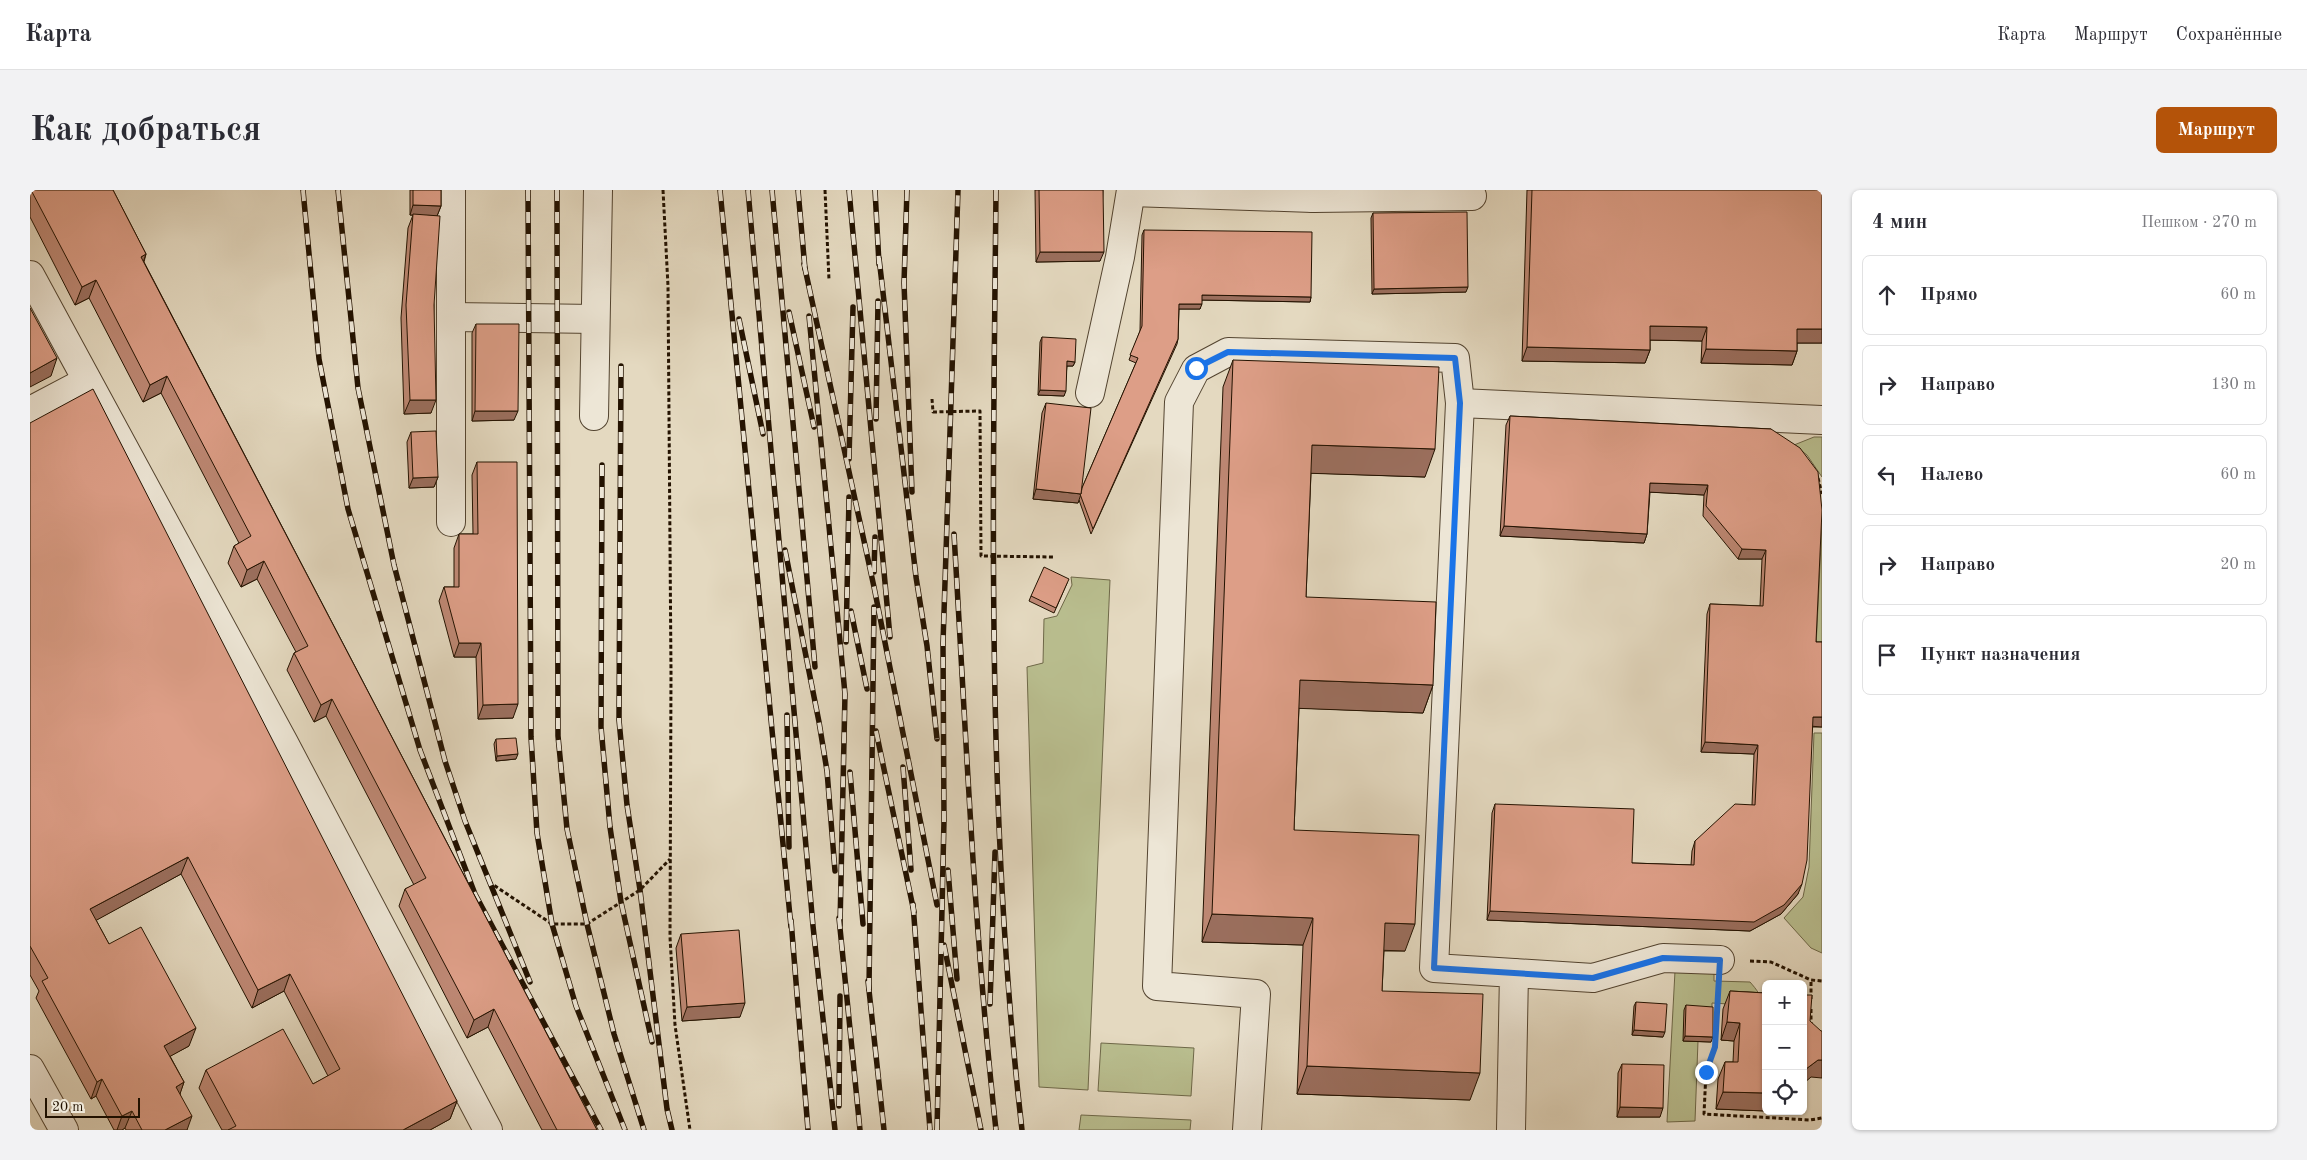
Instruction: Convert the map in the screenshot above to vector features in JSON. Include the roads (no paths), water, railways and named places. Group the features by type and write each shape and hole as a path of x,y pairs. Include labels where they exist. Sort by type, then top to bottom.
{"lane":[{"path":"451,190 451,522"},
{"path":"594,416 598,190"},
{"path":"1090,394 1131,191 1472,196"},
{"path":"30,275 284,743 488,1130"},
{"path":"451,317 595,319"},
{"path":"1247,1130 1256,994 1157,986 1179,402 1196,368 1228,352 1455,358 1460,403 1434,968 1593,978 1663,958 1720,960"},
{"path":"30,411 87,381"},
{"path":"1460,403 1822,420"},
{"path":"1511,1130 1514,973"},
{"path":"30,1069 64,1130"}],"railway":[{"path":"303,190 319,359 348,509 420,750 475,894 601,1130"},
{"path":"338,190 358,388 394,565 445,761 465,821 530,982"},
{"path":"528,190 531,737 537,833 552,924 576,1006 625,1130"},
{"path":"557,190 558,736 567,829 587,924 614,1034 644,1130"},
{"path":"720,190 791,927"},
{"path":"748,190 813,926 835,1130"},
{"path":"772,190 815,667"},
{"path":"798,190 805,269"},
{"path":"849,190 890,637"},
{"path":"875,190 879,264"},
{"path":"907,190 904,283 912,492"},
{"path":"937,1130 944,820 943,643 958,190"},
{"path":"996,190 993,543 997,778 1002,896 1010,1013 1022,1130"},
{"path":"879,258 937,739"},
{"path":"804,264 874,587 937,905"},
{"path":"876,419 878,301"},
{"path":"849,459 853,307"},
{"path":"789,312 814,427"},
{"path":"809,316 845,694 840,925"},
{"path":"739,319 763,434"},
{"path":"621,366 619,720 627,805 640,890 667,1109 672,1130"},
{"path":"602,465 601,727 610,827 621,902 652,1042"},
{"path":"846,642 849,497"},
{"path":"954,534 976,907 996,1130"},
{"path":"874,572 875,537"},
{"path":"785,550 827,771 835,871"},
{"path":"869,989 874,607"},
{"path":"851,611 867,689"},
{"path":"787,715 789,847"},
{"path":"876,731 914,912"},
{"path":"903,767 911,870"},
{"path":"850,772 863,924"},
{"path":"990,1004 995,852"},
{"path":"948,870 957,979"},
{"path":"913,904 930,1130"},
{"path":"839,918 860,1130"},
{"path":"791,920 808,1130"},
{"path":"944,945 981,1130"},
{"path":"868,981 884,1130"},
{"path":"839,1106 840,996"}]}
